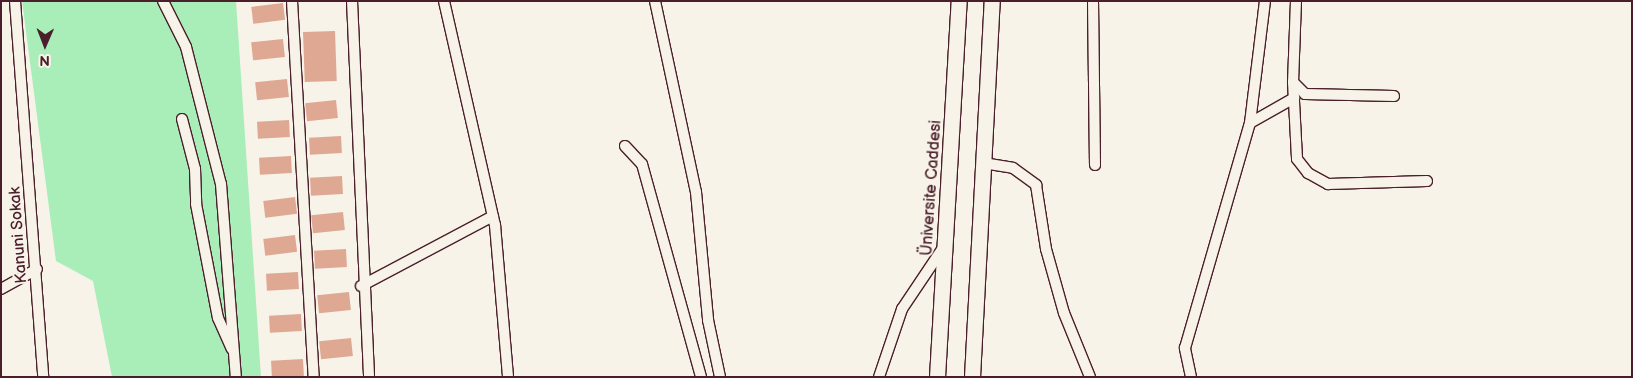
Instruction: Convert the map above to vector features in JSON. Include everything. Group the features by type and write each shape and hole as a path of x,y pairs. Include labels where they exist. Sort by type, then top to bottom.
{"main road":[{"name":"Üniversite Caddesi","path":"937,377 960,1"},
{"path":"972,377 992,1"}],"street":[{"name":"Kanuni Sokak","path":"16,1 37,269 43,376"},
{"path":"163,1 186,47 221,184 236,377"},
{"path":"292,1 314,377"},
{"path":"352,1 361,286 368,377"},
{"path":"444,1 493,216 508,377"},
{"path":"655,1 696,192 708,320 720,377"},
{"path":"1093,1 1095,165"},
{"path":"1191,377 1185,348 1250,123 1266,1"},
{"path":"1296,1 1293,82 1297,158 1301,168 1320,182 1427,181"},
{"path":"1293,82 1305,94 1394,96"},
{"path":"1250,123 1294,98"},
{"path":"182,119 195,169 196,204 218,318 234,355"},
{"path":"625,146 642,164 701,377"},
{"path":"983,162 1013,168 1036,185 1064,313 1090,377"},
{"path":"361,286 493,216"},
{"path":"879,377 902,309 945,245"},
{"path":"1,289 37,269"}],"green space":[{"path":"22,1 236,1 261,377 112,377 93,281 56,261"}],"building":[{"path":"283,3 285,20 253,24 251,7"},
{"path":"335,31 337,81 305,82 303,32"},
{"path":"283,39 285,57 253,60 251,42"},
{"path":"287,79 289,97 257,100 255,82"},
{"path":"336,100 338,118 307,121 305,103"},
{"path":"289,120 290,137 258,139 257,122"},
{"path":"341,136 342,153 310,155 309,138"},
{"path":"291,156 292,173 260,175 259,158"},
{"path":"342,176 343,194 311,196 310,178"},
{"path":"295,197 297,214 265,218 263,201"},
{"path":"343,212 345,230 313,233 311,215"},
{"path":"295,235 297,252 265,256 263,239"},
{"path":"346,249 347,267 315,269 314,251"},
{"path":"298,272 299,289 267,291 266,274"},
{"path":"349,292 351,310 319,313 317,295"},
{"path":"301,314 302,331 270,333 269,316"},
{"path":"351,338 353,356 321,359 319,341"},
{"path":"303,359 304,376 272,377 271,361"}]}
